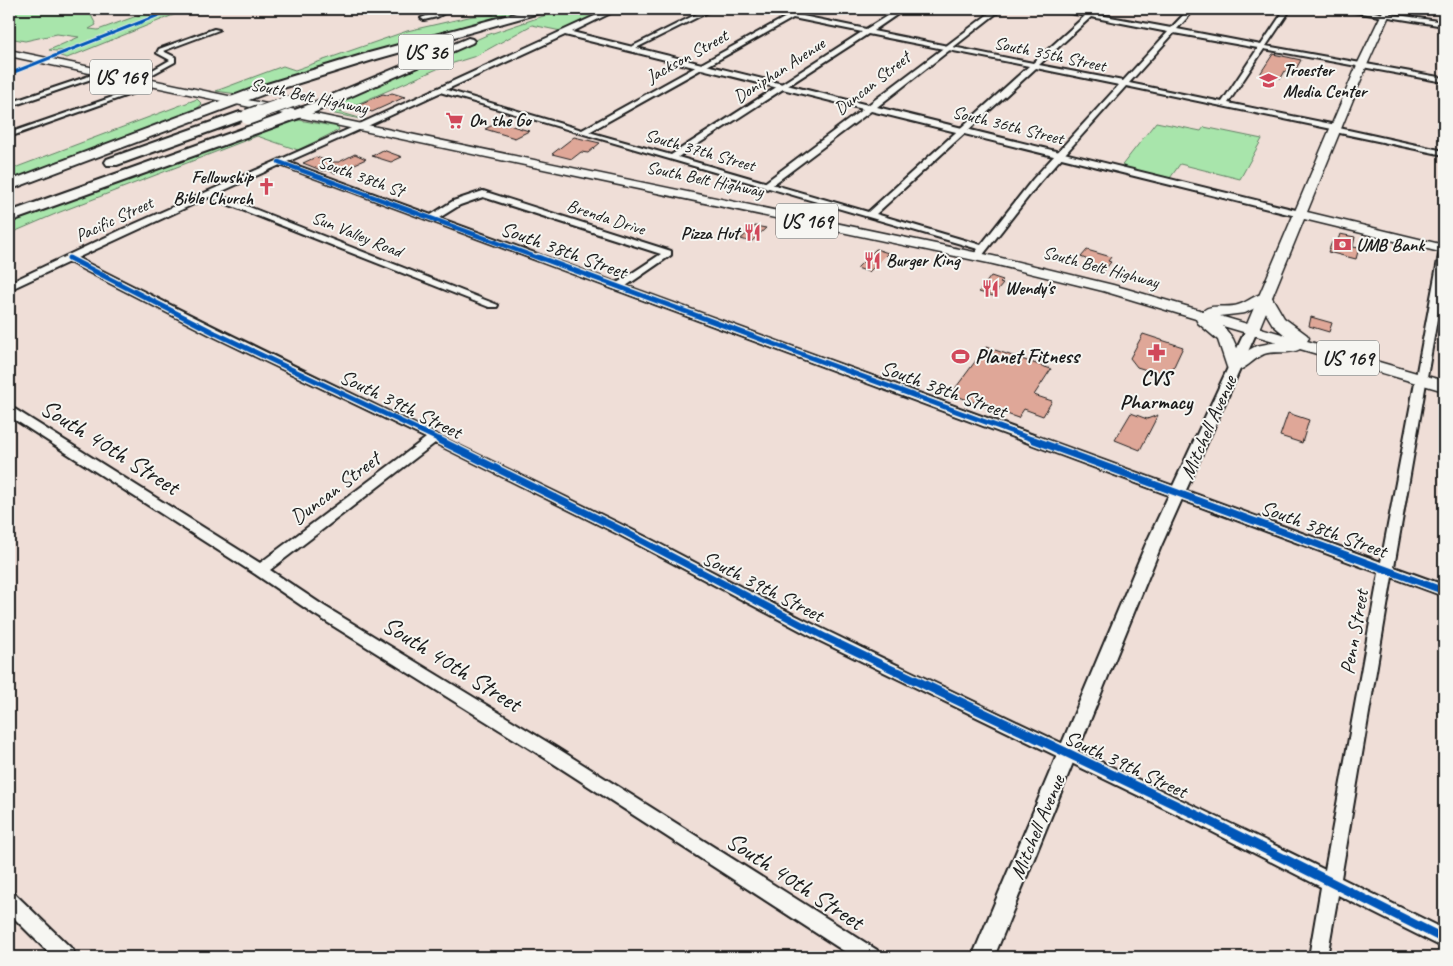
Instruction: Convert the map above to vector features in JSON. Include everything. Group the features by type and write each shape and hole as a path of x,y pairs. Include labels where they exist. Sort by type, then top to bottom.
{"highway":[{"name":"US 36","path":"349,76 543,9"},
{"path":"9,186 262,90 378,55 543,9"},
{"path":"9,200 244,117 328,95 530,16 554,9"},
{"path":"217,97 262,90"},
{"path":"199,113 206,105 206,100 202,94"},
{"path":"328,95 326,109 334,122"},
{"path":"9,217 274,123 302,103"},
{"path":"9,205 244,117"}],"main road":[{"name":"Mitchell Avenue","path":"1252,329 1362,65 1387,12"},
{"name":"South Belt Highway","path":"9,52 233,100 302,103 334,122 980,252 1444,386"},
{"name":"South 36th Street","path":"1300,214 1444,249"},
{"path":"1182,309 1227,312 1240,310 1265,297 1272,315 1279,323 1287,330 1325,351"},
{"path":"1182,309 1213,326 1223,334 1230,344 1235,367"},
{"path":"1235,367 1246,356 1264,348 1290,347 1325,351"}],"street":[{"path":"424,18 435,16 449,9"},
{"name":"Pacific Street","path":"9,286 615,9"},
{"path":"630,49 712,9"},
{"name":"South 35th Street","path":"757,9 1444,152"},
{"name":"Jackson Street","path":"583,132 805,9"},
{"name":"Doniphan Avenue","path":"672,158 902,9"},
{"name":"Duncan Street","path":"767,186 946,48 1000,9"},
{"path":"1054,9 1444,80"},
{"path":"869,216 1097,9"},
{"path":"980,252 1036,181 1192,9"},
{"path":"1223,105 1288,9"},
{"path":"1348,9 1387,12 1444,24"},
{"path":"138,80 173,62 173,58 159,52 161,50 216,30"},
{"name":"South 36th Street","path":"564,32 1300,214"},
{"path":"9,105 104,73"},
{"path":"9,135 155,84"},
{"name":"South 37th Street","path":"437,90 869,216 980,252"},
{"name":"South 38th St","path":"279,162 433,218"},
{"name":"Sun Valley Road","path":"209,194 493,305"},
{"name":"Brenda Drive","path":"433,218 456,204 477,194 483,194 640,245 668,252 618,287"},
{"name":"South 38th Street","path":"433,218 1444,591"},
{"name":"Penn Street","path":"1318,957 1420,379 1444,255"},
{"name":"South 39th Street","path":"69,258 215,333 356,399 623,532 825,637 1330,881 1444,939"},
{"name":"Mitchell Avenue","path":"983,957 1154,546 1252,329"},
{"name":"South 40th Street","path":"9,411 260,570 319,610 551,753 870,957"},
{"name":"Duncan Street","path":"260,570 434,438"},
{"path":"9,900 66,957"}],"green space":[{"path":"9,9 88,9 96,25 89,29 98,30 156,9 188,9 67,58 60,56 71,51 49,50 79,37 57,34 25,41 9,38 9,22 12,21 9,18"},
{"path":"469,9 529,9 368,55 247,93 237,94 216,91 283,66 295,70 407,31 473,16 494,15"},
{"path":"564,9 611,9 561,31 532,25 476,56 444,66 339,112 366,120 335,114 329,110 331,104 487,35"},
{"path":"197,99 202,104 194,111 9,182 9,170"},
{"path":"299,120 338,127 339,130 298,150 257,136 60,212 9,234 9,220 279,123"},
{"path":"1156,122 1201,131 1204,127 1262,139 1240,179 1180,164 1168,181 1119,169"}],"building":[{"name":"Troester Media Center","path":"1273,54 1301,60 1296,69 1291,68 1289,71 1285,71 1281,78 1260,74"},
{"path":"392,93 405,97 372,112 355,106 383,94"},
{"path":"499,122 529,131 515,138 485,129"},
{"path":"574,137 600,143 588,153 581,152 572,159 552,154"},
{"path":"383,150 402,157 391,162 372,156"},
{"path":"355,154 366,159 335,173 323,171 303,163 316,157 330,162 339,162"},
{"name":"Pizza Hut","path":"755,226 766,228 751,242 741,239"},
{"name":"UMB Bank","path":"1340,234 1355,237 1353,247 1359,248 1356,259 1328,252 1332,242 1337,243"},
{"name":"Burger King","path":"876,249 888,253 869,272 857,268"},
{"path":"1087,250 1111,257 1108,261 1111,262 1103,272 1083,266 1088,260 1081,257"},
{"name":"Wendy's","path":"991,276 1003,280 1000,283 1003,284 993,296 979,292"},
{"path":"1311,317 1332,323 1329,332 1309,326"},
{"name":"CVS Pharmacy","path":"1143,334 1183,347 1169,377 1137,367 1130,358"},
{"path":"986,347 1051,369 1034,395 1052,401 1043,416 1024,409 1018,418 951,394"},
{"path":"1131,413 1147,419 1158,415 1140,450 1115,440"},
{"path":"1288,413 1309,420 1302,443 1280,436"}],"cycle path":[{"path":"9,74 174,9"},
{"path":"279,162 1444,591"},
{"path":"69,258 215,333 356,399 623,531 825,637 1201,817 1444,939"}],"place":[{"name":"Troester Media Center","path":"1269,80"},
{"name":"On the Go","path":"455,120"},
{"name":"Fellowship Bible Church","path":"267,187"},
{"name":"Pizza Hut","path":"753,233"},
{"name":"UMB Bank","path":"1342,245"},
{"name":"Burger King","path":"872,260"},
{"name":"Wendy's","path":"991,288"},
{"name":"CVS Pharmacy","path":"1156,353"},
{"name":"Planet Fitness","path":"961,356"}]}
